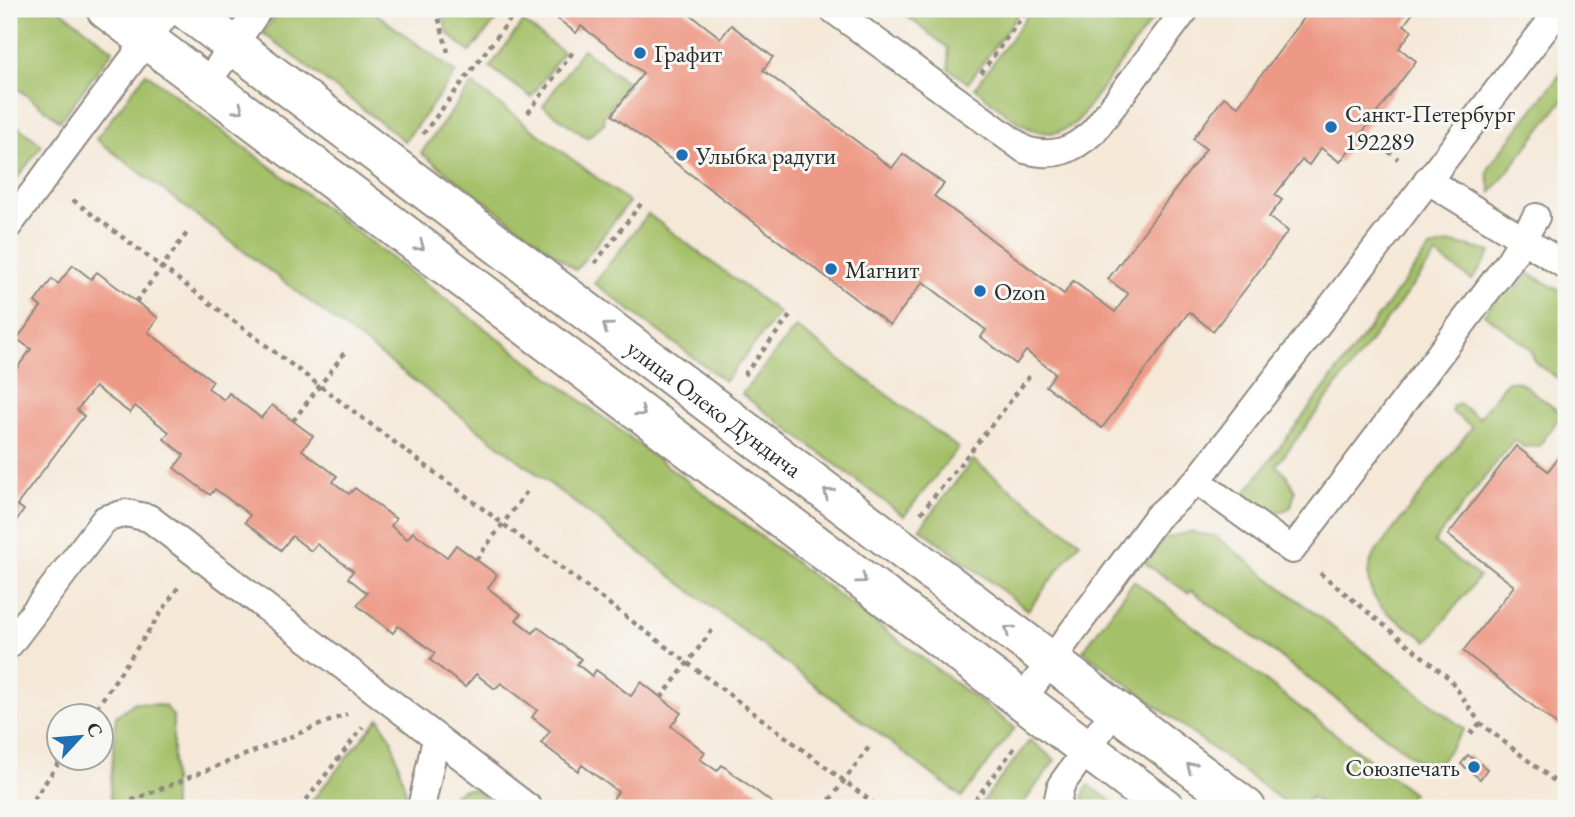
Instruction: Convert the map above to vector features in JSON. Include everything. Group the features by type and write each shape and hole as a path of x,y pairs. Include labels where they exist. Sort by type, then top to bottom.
{"street":[{"name":"улица Олеко Дундича","path":"106,9 1165,808"},
{"name":"улица Олеко Дундича","path":"185,9 1246,808"}],"lane":[{"path":"9,225 170,9"},
{"path":"206,84 259,9"},
{"path":"832,9 1025,150 1043,155 1061,153 1077,147 1094,131 1186,9"},
{"path":"1022,700 1157,517 1197,481 1560,9"},
{"path":"1427,180 1566,266"},
{"path":"1197,481 1292,550 1508,262 1536,217"},
{"path":"9,645 105,519 126,513 149,518 529,808"},
{"path":"1056,808 1061,785 1115,710"},
{"path":"421,808 436,739"}],"path":[{"path":"436,9 448,52"},
{"path":"398,169 518,9"},
{"path":"960,102 1028,9"},
{"path":"528,113 575,49"},
{"path":"45,178 880,808"},
{"path":"569,298 644,200"},
{"path":"136,302 187,233"},
{"path":"718,410 793,312"},
{"path":"293,421 345,352"},
{"path":"897,545 1029,376"},
{"path":"476,560 528,490"},
{"path":"1292,550 1450,679 1480,723 1566,790"},
{"path":"101,702 200,557"},
{"path":"661,698 713,629"},
{"path":"113,808 383,697"},
{"path":"300,808 383,697"},
{"path":"1470,734 1480,723"},
{"path":"969,808 1017,745"},
{"path":"824,808 869,747"},
{"path":"28,808 52,772"}],"green space":[{"path":"9,9 59,9 113,50 60,121 9,82"},
{"path":"281,9 370,9 456,73 405,141 263,33"},
{"path":"442,9 505,9 470,52 447,33"},
{"path":"898,9 1022,9 968,83 949,69 948,48"},
{"path":"1032,9 1160,9 1080,118 1066,129 1053,133 1039,132 1012,118 975,88"},
{"path":"523,22 563,52 531,97 490,67"},
{"path":"583,49 629,84 603,117 605,122 587,138 543,106"},
{"path":"1566,67 1566,96 1491,193 1487,172 1493,161"},
{"path":"146,73 1015,728 962,797 96,139"},
{"path":"472,84 629,202 576,270 421,153"},
{"path":"9,120 42,145 9,189"},
{"path":"648,214 779,313 725,381 594,283"},
{"path":"1453,243 1491,252 1472,280 1436,255 1276,466 1286,474 1295,491 1291,507 1272,511 1256,502 1245,493 1430,248"},
{"path":"1528,273 1566,294 1566,384 1535,362 1530,348 1484,314 1508,282 1518,288"},
{"path":"796,327 958,448 904,516 742,394"},
{"path":"1507,381 1520,382 1562,414 1539,446 1524,447 1514,440 1434,542 1479,577 1428,641 1392,616 1374,596 1369,585 1373,556 1472,427 1452,412 1452,407 1459,404 1479,418"},
{"path":"973,460 1080,542 1028,610 920,528"},
{"path":"1189,532 1215,536 1464,729 1433,772 1191,590 1188,593 1145,563 1163,539"},
{"path":"1134,581 1413,793 1401,808 1327,808 1311,797 1303,808 1292,808 1083,651"},
{"path":"135,702 165,706 173,716 173,808 114,808 110,795 112,772 116,772 116,716"},
{"path":"379,718 392,740 410,808 306,808"},
{"path":"1030,740 1055,760 1020,808 978,808"},
{"path":"1089,785 1120,808 1083,808 1084,792"},
{"path":"464,789 474,789 499,808 443,808 453,795"}],"building":[{"path":"545,9 683,9 721,38 731,25 773,57 763,70 892,168 903,154 944,184 934,196 1064,294 1073,281 1115,312 1128,294 1108,279 1206,149 1193,139 1224,97 1238,106 1311,9 1416,9 1404,25 1412,31 1399,48 1416,61 1340,162 1321,148 1309,165 1302,160 1275,195 1282,200 1269,217 1288,231 1250,283 1213,331 1189,312 1102,428 1046,386 1055,373 1026,351 1016,364 981,337 986,330 923,282 890,325 612,115 643,73 581,26 576,33"},
{"path":"73,265 91,279 97,272 158,318 148,332 213,381 208,388 224,400 229,393 261,418 272,405 313,436 302,450 337,476 333,482 349,494 355,488 396,519 391,526 407,539 413,532 447,557 456,545 497,575 488,588 521,614 516,620 533,633 538,627 581,659 577,664 592,676 596,670 631,696 641,682 681,713 671,726 705,752 700,759 717,771 722,765 779,808 626,808 613,799 618,792 582,765 578,771 541,743 550,731 532,717 537,710 501,683 495,689 476,674 465,687 430,660 435,653 398,626 393,633 357,605 367,593 348,578 353,571 317,544 311,551 292,536 281,550 245,522 250,515 215,489 210,495 174,468 184,455 164,439 169,432 135,406 130,413 95,387 77,410 84,416 17,505 24,510 9,530 9,379 31,349 17,339 41,307 35,302 52,279 58,284"},
{"path":"1516,446 1548,471 1566,447 1566,732 1463,651 1514,586 1448,535"},
{"name":"Союзпечать","path":"1468,755 1487,769 1480,779 1461,764"}],"place":[{"name":"Графит","path":"640,53"},
{"name":"Санкт-Петербург 192289","path":"1331,127"},
{"name":"Улыбка радуги","path":"682,155"},
{"name":"Магнит","path":"831,269"},
{"name":"Ozon","path":"980,291"},
{"name":"Союзпечать","path":"1474,767"}]}
